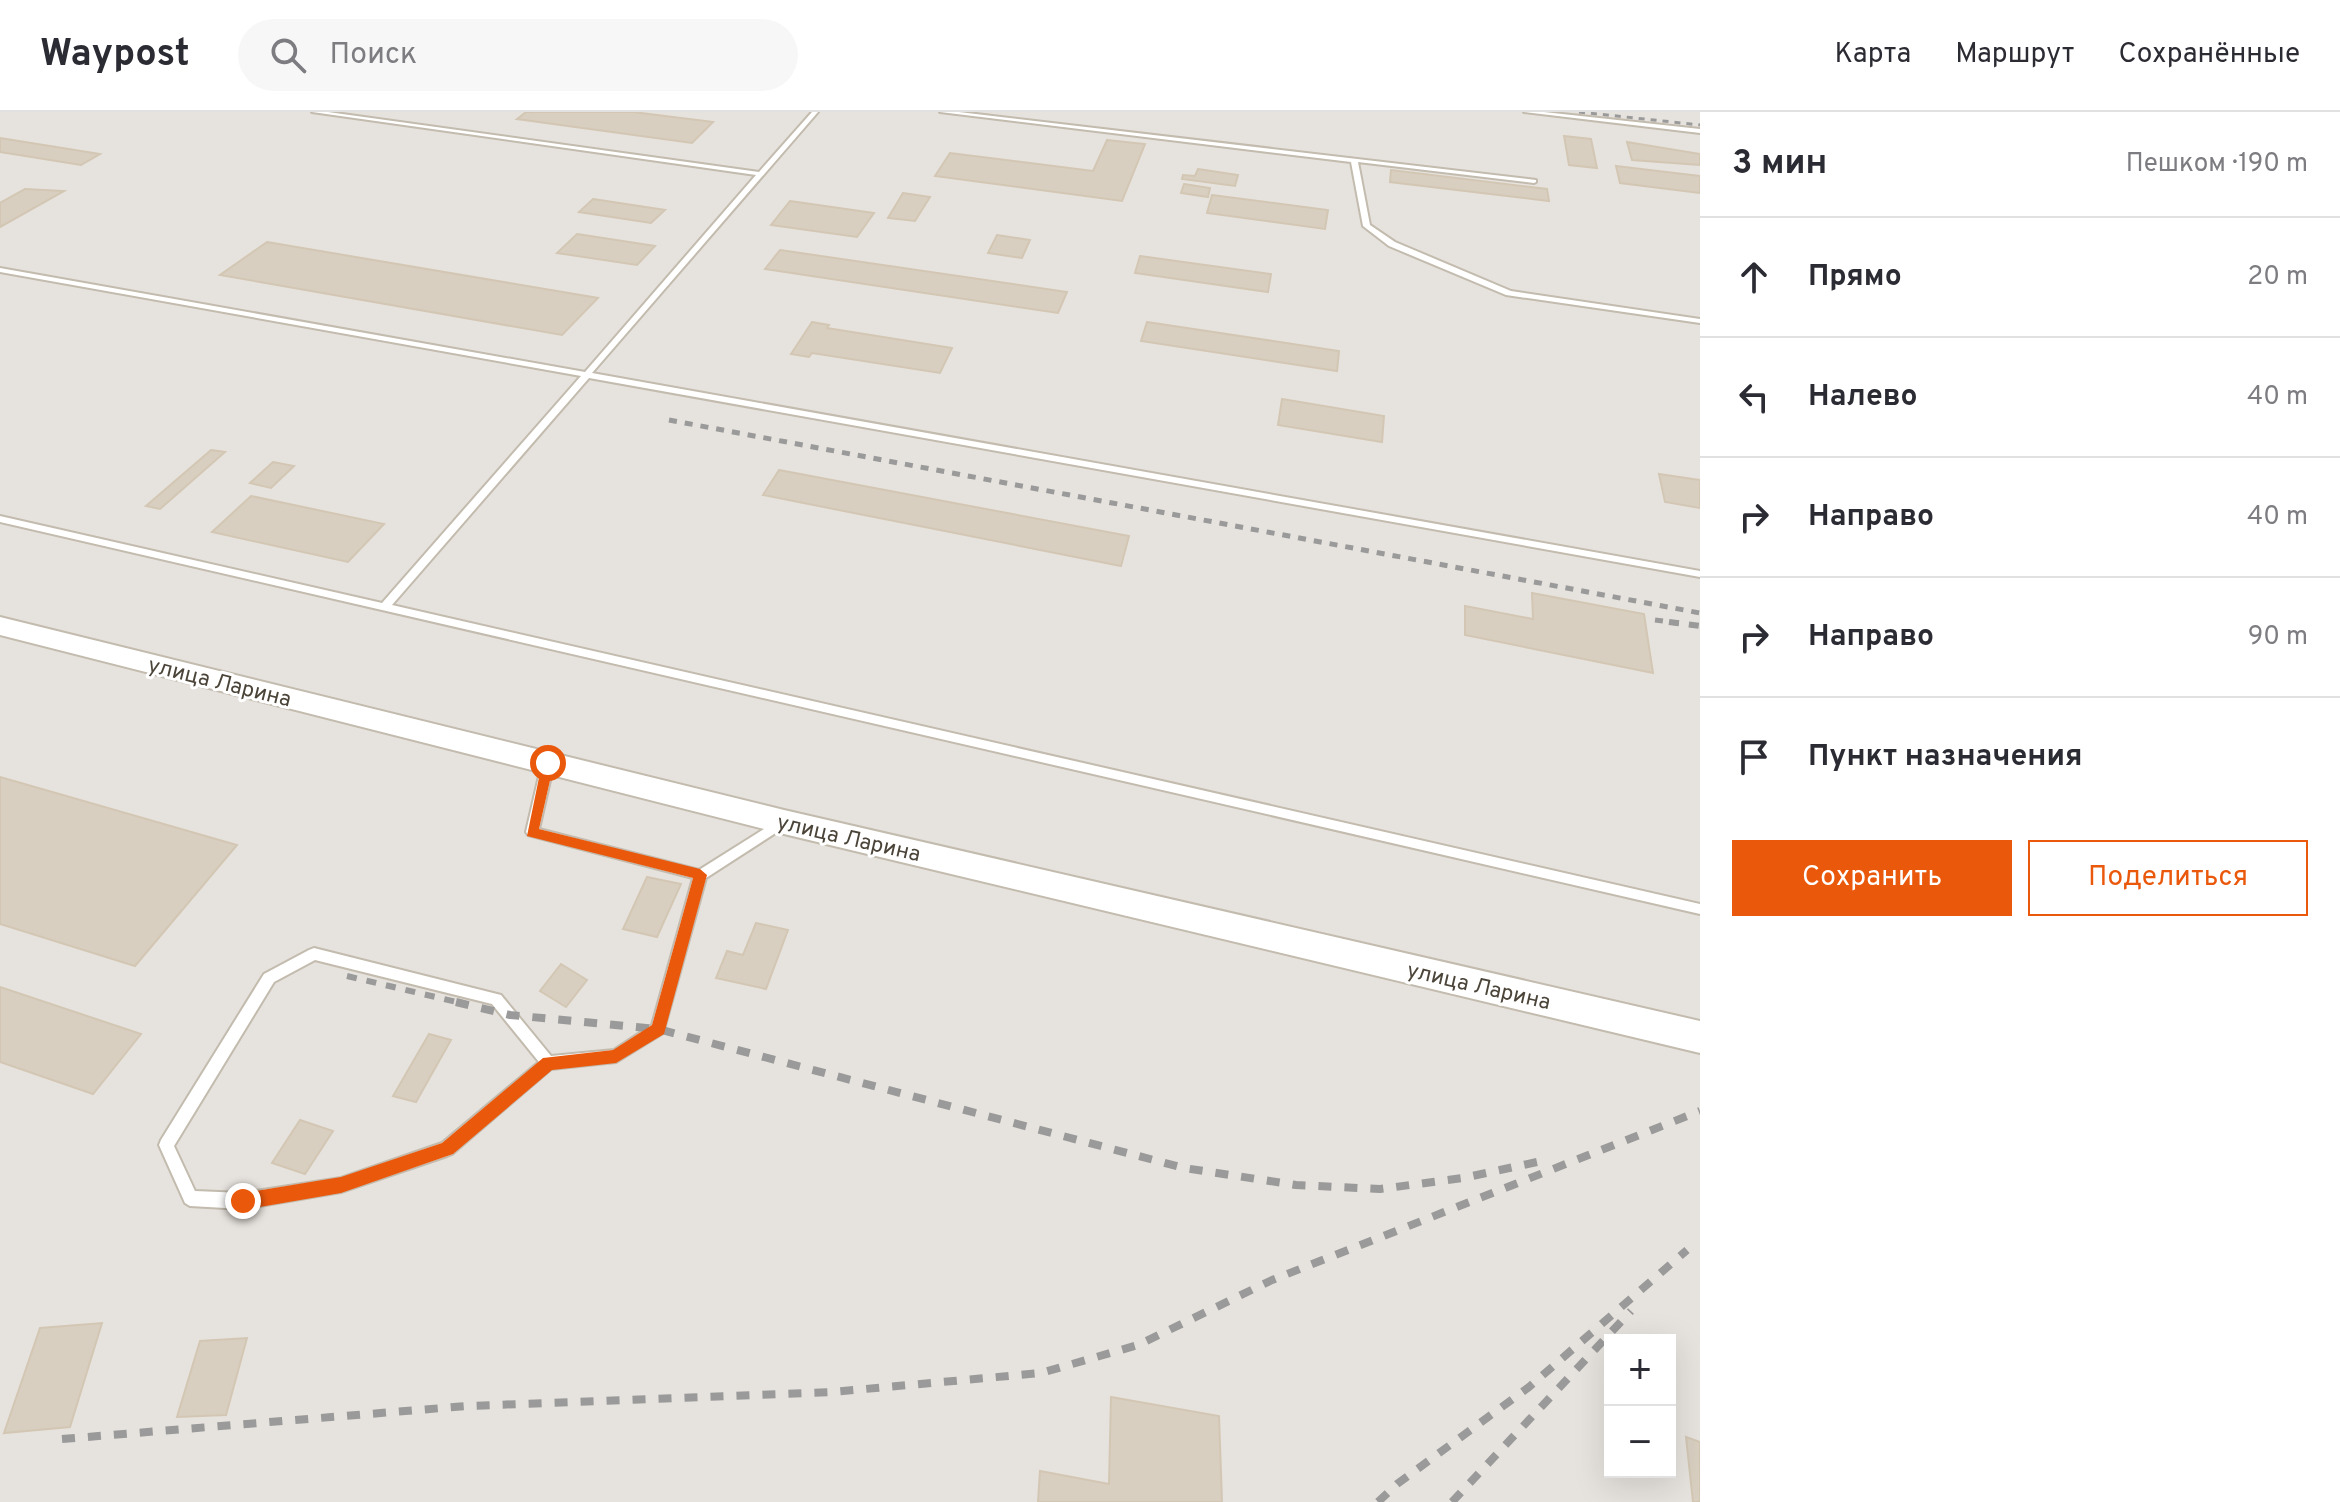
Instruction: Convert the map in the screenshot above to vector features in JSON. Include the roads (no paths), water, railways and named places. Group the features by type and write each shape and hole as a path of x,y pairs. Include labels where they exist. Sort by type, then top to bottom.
{"street":[{"name":"улица Ларина","path":"0,626 784,822 1700,1037"}],"lane":[{"path":"315,112 761,174"},
{"path":"385,607 815,112"},
{"path":"943,112 1534,181"},
{"path":"1527,112 1700,131"},
{"path":"1354,161 1367,226 1392,244 1509,293 1700,321"},
{"path":"0,270 1700,574"},
{"path":"0,519 1700,909"},
{"path":"548,763 532,832 700,875"},
{"path":"548,1063 496,999 314,954 269,978 166,1145 190,1198 243,1201 341,1185 447,1149 548,1063 616,1056 658,1029 700,875 784,822"}],"railway":[{"path":"1579,112 1700,125"},
{"path":"669,420 1700,613"},
{"path":"1655,620 1677,623"},
{"path":"1669,622 1677,623"},
{"path":"1677,623 1700,626"},
{"path":"1677,623 1684,624"},
{"path":"347,976 465,1004"},
{"path":"456,1002 510,1015 658,1029 1184,1168 1296,1185 1380,1189 1463,1178 1546,1160"},
{"path":"62,1439 467,1406 832,1392 1041,1373 1138,1345 1272,1280 1700,1111"},
{"path":"1378,1502 1397,1484 1529,1387 1687,1250"},
{"path":"1452,1502 1631,1311"}]}
